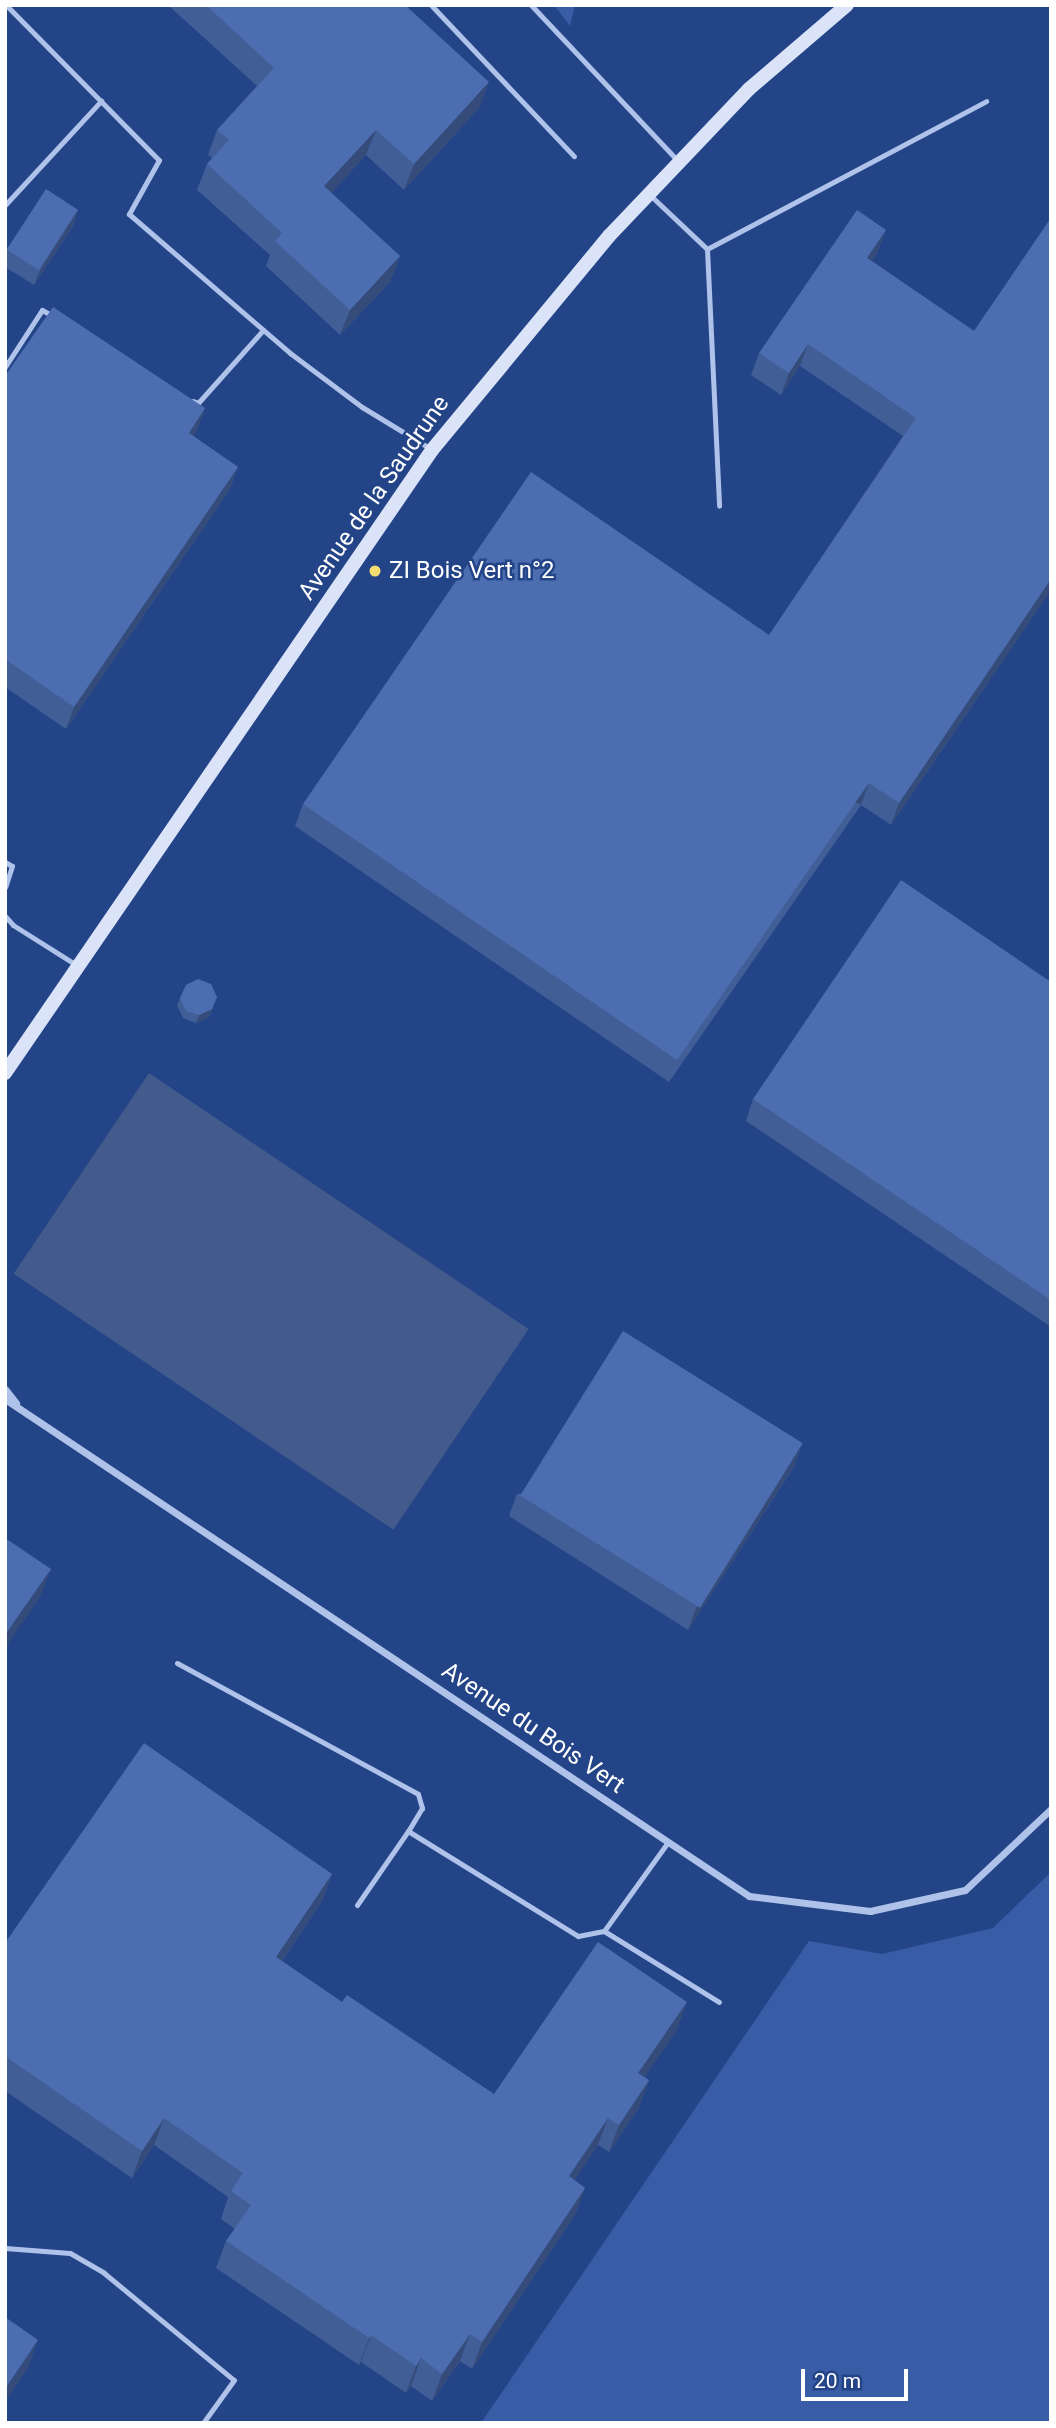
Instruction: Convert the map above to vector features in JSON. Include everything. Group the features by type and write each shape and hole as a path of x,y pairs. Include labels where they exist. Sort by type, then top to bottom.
{"street":[{"name":"Avenue de la Saudrune","path":"5,1073 432,450 609,236 749,89 847,5"},
{"name":"Avenue du Bois Vert","path":"5,1389 16,1404"},
{"name":"Avenue du Bois Vert","path":"5,1399 749,1896 870,1911 965,1890 1051,1809"}],"lane":[{"path":"6,5 159,160 129,214 263,330 362,407 432,450"},
{"path":"431,5 575,156"},
{"path":"531,5 679,162"},
{"path":"5,205 101,101"},
{"path":"707,249 986,101"},
{"path":"649,194 707,249 719,506"},
{"path":"5,367 42,310 66,324"},
{"path":"186,396 198,404 263,330"},
{"path":"5,862 12,866 5,887"},
{"path":"5,916 13,925 78,966"},
{"path":"177,1663 418,1794 422,1808 357,1905"},
{"path":"408,1831 578,1936 604,1931 719,2002"},
{"path":"604,1931 668,1842"},
{"path":"5,2248 70,2253 114,2281 234,2380 203,2423"}],"shaded area":[{"path":"554,5 575,5 570,26"},
{"path":"149,1073 529,1329 393,1530 14,1274"},
{"path":"1051,1872 1051,2423 481,2423 809,1941 882,1954 993,1928"}],"building":[{"path":"206,5 405,5 489,82 414,164 376,130 324,186 400,256 350,310 275,241 282,233 207,164 229,140 217,130 274,68"},
{"path":"46,189 78,210 39,270 7,249"},
{"path":"857,210 886,230 867,258 974,331 1051,218 1051,579 899,803 869,783 677,1060 303,804 531,472 769,635 916,418 808,344 789,373 759,353"},
{"path":"53,307 205,408 189,433 238,467 74,707 5,659 5,376"},
{"path":"901,880 1051,982 1051,1300 753,1099"},
{"path":"198,979 211,984 217,997 212,1009 199,1015 186,1011 180,998 186,985"},
{"path":"623,1331 803,1443 700,1608 520,1496"},
{"path":"5,1538 51,1569 5,1635"},
{"path":"144,1743 332,1874 276,1957 342,2002 347,1995 494,2094 598,1942 687,2002 638,2073 649,2080 619,2125 608,2118 569,2176 585,2188 482,2342 470,2334 442,2374 421,2358 416,2366 371,2335 369,2338 226,2241 251,2205 231,2191 243,2173 164,2118 142,2151 5,2056 5,1943"},
{"path":"5,2317 38,2340 5,2389"}],"place":[{"name":"ZI Bois Vert n°2","path":"375,571"}]}
